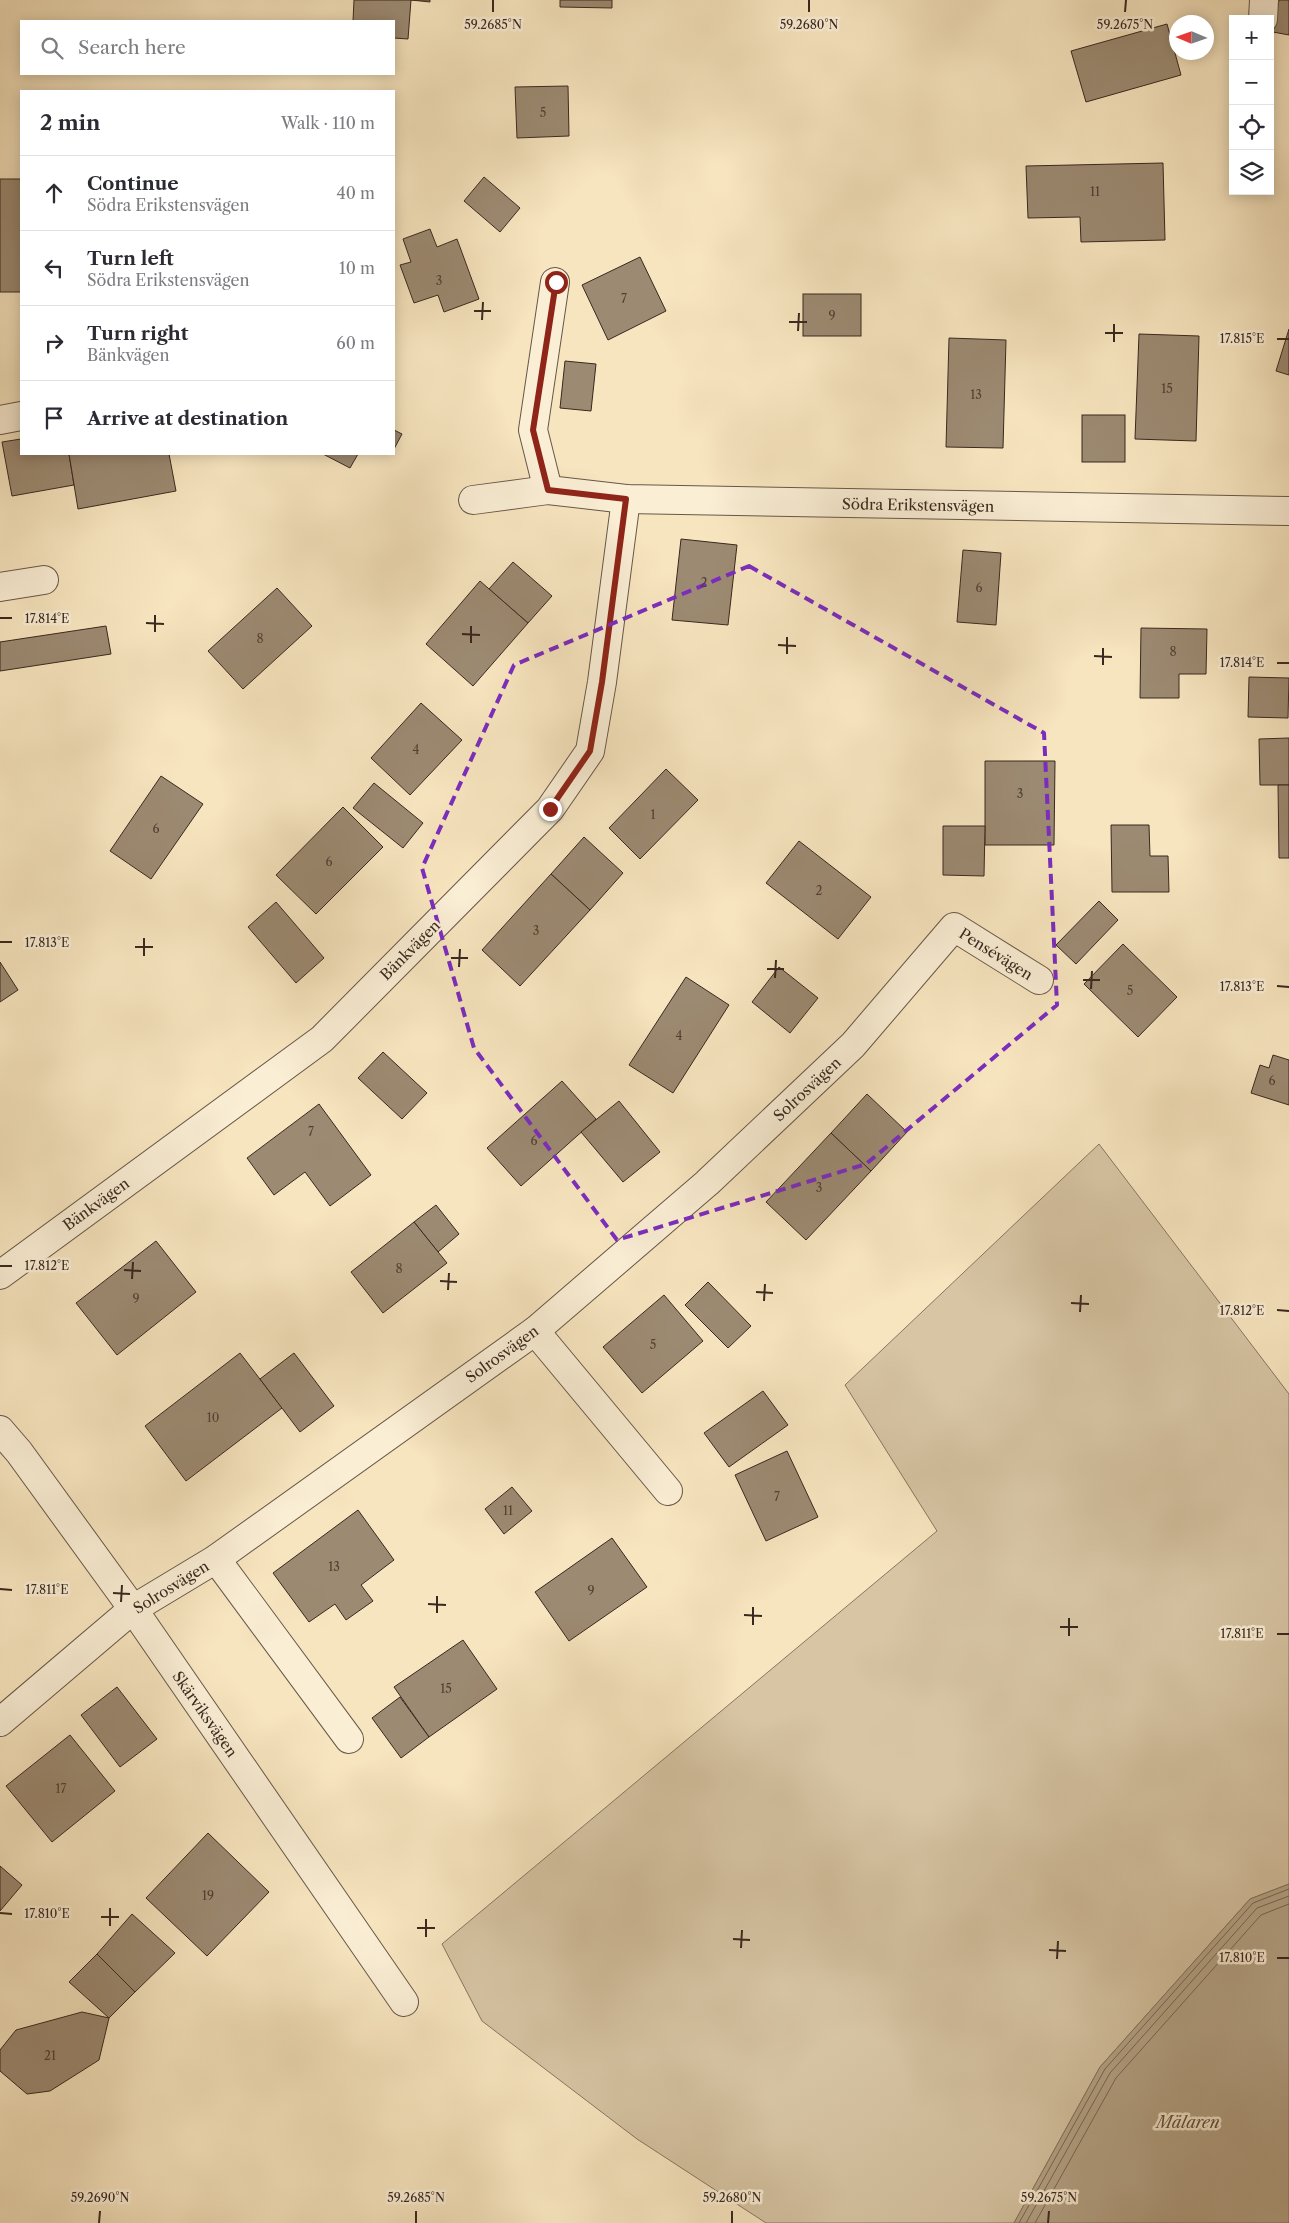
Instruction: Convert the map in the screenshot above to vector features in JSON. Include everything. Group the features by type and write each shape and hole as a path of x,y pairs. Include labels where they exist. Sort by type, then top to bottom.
{"street":[{"path":"1263,15 1264,0"},
{"path":"548,490 533,430 556,282"},
{"path":"0,420 20,416"},
{"name":"Södra Erikstensvägen","path":"473,500 548,490 626,499 1289,511"},
{"name":"Bänkvägen","path":"0,1275 322,1039 550,809 590,751 602,682 626,499"},
{"path":"0,587 44,580"},
{"name":"Pensévägen","path":"954,927 1039,980"},
{"name":"Solrosvägen","path":"0,1722 133,1609 216,1560 535,1331 708,1183 853,1046 954,927"},
{"path":"535,1331 668,1491"},
{"name":"Skärviksvägen","path":"0,1430 19,1452 133,1609 404,2002"},
{"path":"216,1560 349,1739"}],"highlighted area":[{"path":"749,566 1044,733 1057,1005 866,1164 617,1240 474,1048 422,868 514,665"}],"shaded area":[{"path":"1099,1144 1289,1394 1289,1884 1250,1899 1100,2067 1014,2223 766,2223 637,2139 482,2021 442,1944 937,1531 845,1385"}],"water":[{"name":"Mälaren","path":"1289,1884 1289,2223 1014,2223 1100,2067 1250,1899"}],"building":[{"path":"354,0 411,0 408,39 395,38 395,20 353,20"},
{"path":"411,0 430,0 430,2"},
{"path":"560,0 612,0 612,8 560,7"},
{"path":"1279,0 1289,0 1289,35 1274,32"},
{"path":"1167,24 1169,31 1169,60 1177,60 1181,75 1086,102 1071,51"},
{"path":"568,86 569,136 517,138 515,87"},
{"path":"1163,163 1165,240 1081,242 1080,217 1028,218 1026,166"},
{"path":"484,177 520,208 500,232 464,201"},
{"path":"0,179 20,179 20,292 0,292"},
{"path":"430,229 437,247 457,239 479,299 444,312 438,295 414,303 400,265 411,262 403,239"},
{"path":"640,257 666,311 608,340 582,285"},
{"path":"803,294 861,294 861,336 803,336"},
{"path":"1289,329 1289,375 1276,371"},
{"path":"1139,334 1199,336 1196,441 1135,439"},
{"path":"949,338 1006,340 1003,448 946,447"},
{"path":"565,361 596,364 591,411 560,408"},
{"path":"1082,415 1125,415 1125,462 1082,462"},
{"path":"395,430 402,434 395,447"},
{"path":"20,439 20,455 69,455 74,485 12,496 2,442"},
{"path":"69,455 169,455 176,491 78,509"},
{"path":"325,455 357,455 350,468"},
{"path":"681,539 737,545 728,625 672,620"},
{"path":"963,550 1001,553 996,625 957,622"},
{"path":"513,562 552,596 528,623 489,589"},
{"path":"480,581 528,623 473,686 426,644"},
{"path":"277,588 312,626 243,689 208,651"},
{"path":"106,626 111,654 0,671 0,642"},
{"path":"1141,628 1207,629 1206,674 1179,674 1179,698 1140,698"},
{"path":"1249,677 1289,678 1288,718 1248,717"},
{"path":"421,703 462,740 410,795 371,758"},
{"path":"1289,738 1289,785 1260,785 1259,739"},
{"path":"985,761 1055,761 1054,845 985,845"},
{"path":"666,769 698,800 640,859 609,828"},
{"path":"161,776 203,804 151,879 110,851"},
{"path":"374,783 423,823 403,848 353,808"},
{"path":"1278,785 1289,785 1289,858 1279,858"},
{"path":"343,807 383,847 316,914 276,875"},
{"path":"1111,825 1149,825 1150,856 1168,856 1169,892 1112,892"},
{"path":"943,826 985,826 984,876 943,875"},
{"path":"584,837 623,873 590,910 551,874"},
{"path":"799,841 871,897 838,939 766,883"},
{"path":"551,874 590,910 520,986 482,950"},
{"path":"1099,901 1118,920 1076,964 1056,945"},
{"path":"276,902 324,958 296,983 248,927"},
{"path":"1123,944 1177,997 1138,1037 1084,984"},
{"path":"0,962 18,990 0,1002"},
{"path":"779,967 818,998 790,1033 752,1002"},
{"path":"686,977 729,1005 673,1093 629,1065"},
{"path":"383,1052 427,1093 402,1119 358,1078"},
{"path":"1273,1055 1289,1060 1289,1105 1251,1093 1260,1065 1269,1068"},
{"path":"562,1081 596,1119 521,1186 487,1148"},
{"path":"867,1094 907,1132 871,1171 831,1133"},
{"path":"619,1101 660,1152 623,1182 581,1132"},
{"path":"319,1104 371,1175 330,1206 305,1172 274,1195 247,1158"},
{"path":"831,1133 871,1171 806,1240 766,1202"},
{"path":"436,1205 459,1234 438,1252 414,1222"},
{"path":"414,1222 447,1263 383,1313 351,1272"},
{"path":"156,1241 196,1292 117,1355 76,1303"},
{"path":"708,1282 751,1326 728,1348 685,1305"},
{"path":"664,1295 703,1341 642,1393 603,1347"},
{"path":"240,1353 282,1408 186,1481 145,1426"},
{"path":"294,1353 334,1406 300,1432 260,1379"},
{"path":"763,1391 788,1425 729,1467 704,1433"},
{"path":"787,1451 818,1517 766,1541 735,1475"},
{"path":"512,1487 532,1511 504,1534 485,1509"},
{"path":"358,1510 394,1560 361,1585 373,1601 346,1620 335,1604 309,1622 273,1573"},
{"path":"612,1538 647,1587 569,1641 535,1592"},
{"path":"463,1640 497,1689 429,1737 394,1687"},
{"path":"117,1687 157,1739 120,1767 81,1715"},
{"path":"400,1697 429,1737 401,1758 372,1718"},
{"path":"70,1735 115,1791 52,1842 6,1786"},
{"path":"208,1833 269,1892 207,1956 146,1898"},
{"path":"0,1866 22,1885 0,1911"},
{"path":"132,1914 175,1953 135,1992 97,1954"},
{"path":"97,1954 135,1992 109,2018 69,1982"},
{"path":"82,2012 109,2018 99,2060 50,2091 27,2094 0,2071 0,2050 16,2030"}],"route":[{"path":"550,809 590,751 602,682 626,499 548,490 533,430 556,282"}]}
